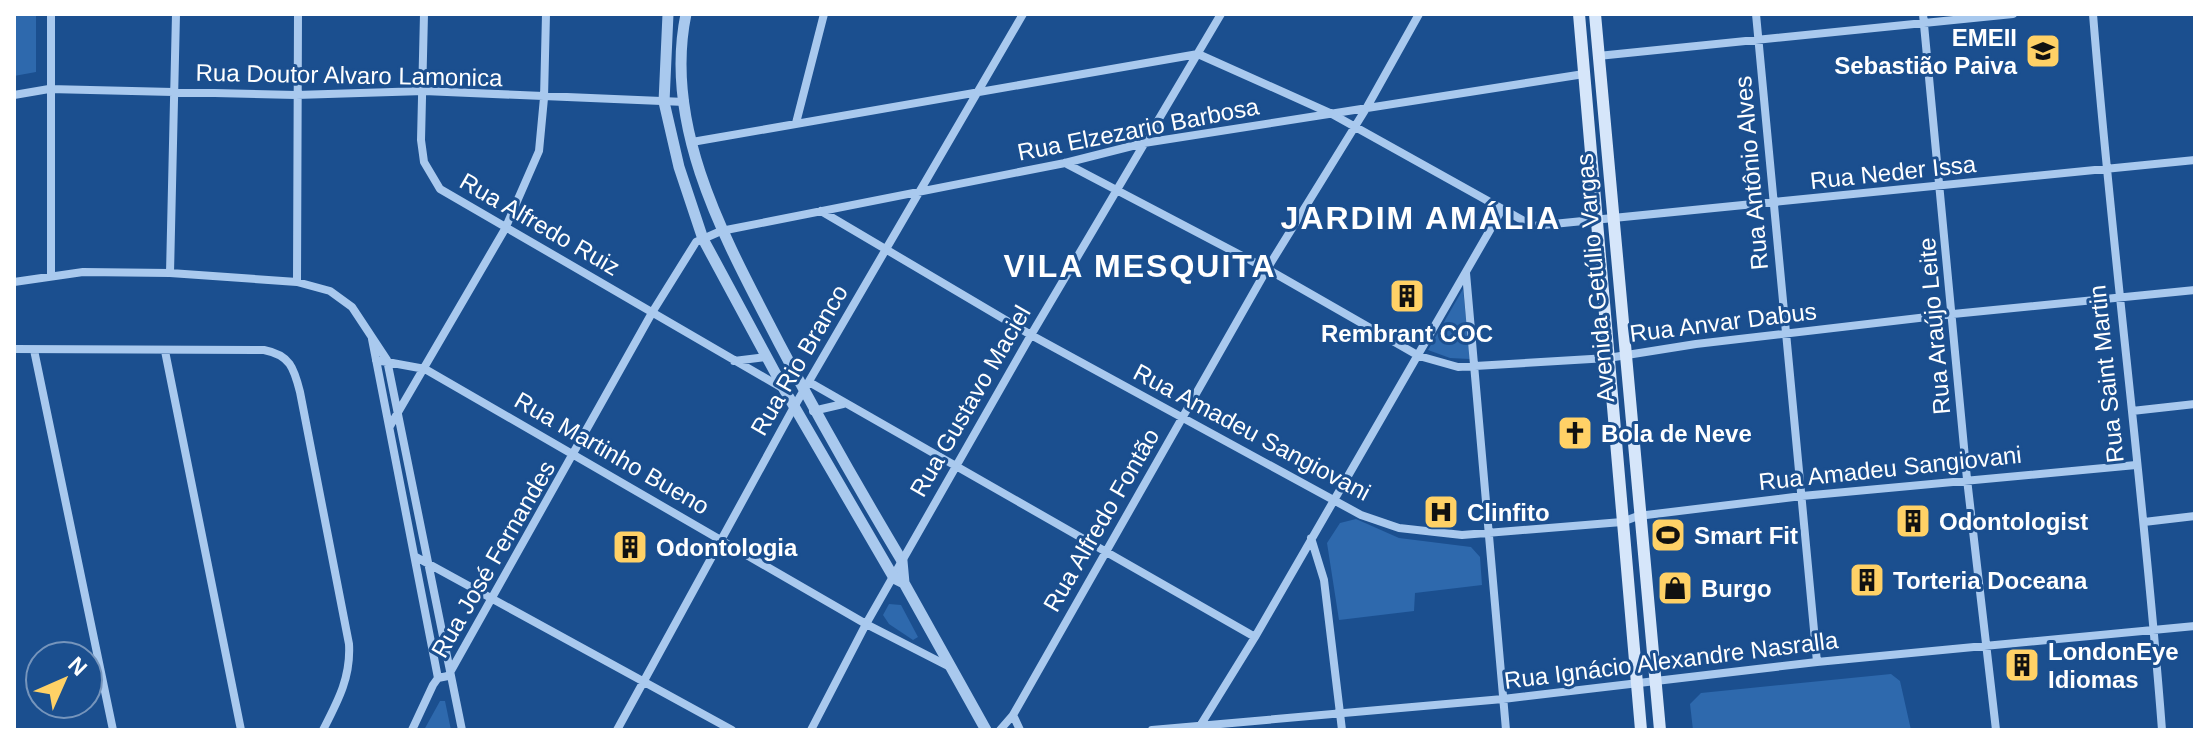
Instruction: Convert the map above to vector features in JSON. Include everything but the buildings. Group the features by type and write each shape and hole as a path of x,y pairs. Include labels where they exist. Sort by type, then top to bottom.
{"main road":[{"name":"Avenida Getúlio Vargas","path":"1579,14 1641,730"},
{"name":"Avenida Getúlio Vargas","path":"1595,14 1638,516 1660,730"}],"street":[{"path":"51,14 51,274"},
{"path":"170,273 176,14"},
{"path":"297,282 298,14"},
{"name":"Rua Alfredo Ruiz","path":"424,14 421,140 431,177 440,189 784,389"},
{"path":"390,426 398,418 505,229 539,151 546,14"},
{"path":"668,14 664,102 679,167 703,239 794,407 986,730"},
{"path":"686,14 682,49 685,102 692,142 721,231 807,386 813,411 902,561 899,580 866,624 811,730"},
{"name":"Rua Rio Branco","path":"617,730 794,407 1023,14"},
{"name":"Rua Gustavo Maciel","path":"902,561 1114,192 1221,14"},
{"name":"Rua Alfredo Fontão","path":"1000,730 1013,715 1267,269 1367,107 1419,14"},
{"name":"Rua Antônio Alves","path":"1756,14 1817,662"},
{"path":"1598,56 1924,18 2013,14"},
{"name":"Rua Saint Martin","path":"2093,14 2105,169 2144,522 2162,730"},
{"path":"796,123 824,15"},
{"name":"Rua Araújo Leite","path":"1924,18 1967,479 1996,730"},
{"path":"692,142 1198,54"},
{"name":"Rua Neder Issa","path":"1198,54 1332,114 1501,211 1533,226 1596,222 1676,210 1774,205 2195,160"},
{"name":"Rua Elzezario Barbosa","path":"703,239 721,231 1065,163 1144,143 1584,74"},
{"name":"Rua Doutor Alvaro Lamonica","path":"14,95 49,89 296,95 424,91 685,102"},
{"name":"Rua Anvar Dabus","path":"1065,163 1114,192 1267,269 1419,356 1440,364 1476,366 1608,358 1953,314 2195,290"},
{"name":"Rua Amadeu Sangiovani","path":"821,211 1031,335 1331,501 1399,528 1462,535 1622,522 1638,516 1802,496 2136,465"},
{"path":"1199,727 1255,637 1501,211"},
{"name":"Rua José Fernandes","path":"412,730 438,678 448,676 494,600 653,311 696,242 703,239"},
{"path":"14,282 51,274 170,273 297,282 330,291 352,307 371,330 387,360 398,418 416,557 431,601 462,730"},
{"path":"1466,273 1476,366 1486,533 1506,730"},
{"path":"371,330 390,426 428,564 438,678"},
{"path":"14,349 264,350 279,353 294,369 349,644 345,688 323,730"},
{"path":"34,350 113,730"},
{"path":"165,351 241,730"},
{"path":"733,361 766,357"},
{"name":"Rua Martinho Bueno","path":"376,360 425,369 866,624 948,666"},
{"path":"807,386 1255,637"},
{"path":"813,411 843,404"},
{"path":"2132,411 2195,404"},
{"path":"2144,522 2195,516"},
{"path":"1311,538 1324,580 1342,730"},
{"path":"416,557 732,730"},
{"name":"Rua Ignácio Alexandre Nasralla","path":"1152,730 1503,699 1817,662 2195,626"},
{"path":"1013,715 1020,730"}],"shaded area":[{"path":"14,14 36,14 36,72 14,76"},
{"path":"1463,289 1470,359 1450,358 1428,350"},
{"path":"1356,519 1399,538 1471,547 1480,557 1482,585 1415,593 1414,611 1339,620 1327,543 1340,523"},
{"path":"889,604 901,605 918,637 913,640 889,624 883,615"},
{"path":"1891,674 1900,681 1911,730 1693,730 1690,704 1701,693"},
{"path":"440,701 445,701 451,730 424,730"}],"place":[{"name":"EMEII Sebastião Paiva","path":"2043,51"},
{"name":"Rembrant COC","path":"1407,296"},
{"name":"Bola de Neve","path":"1575,433"},
{"name":"Clinfito","path":"1441,512"},
{"name":"Odontologist","path":"1913,521"},
{"name":"Smart Fit","path":"1668,535"},
{"name":"Odontologia","path":"630,547"},
{"name":"Torteria Doceana","path":"1867,580"},
{"name":"Burgo","path":"1675,588"},
{"name":"LondonEye Idiomas","path":"2022,665"}],"district":[{"name":"JARDIM AMÁLIA","path":"1421,218"},
{"name":"VILA MESQUITA","path":"1140,266"}]}
